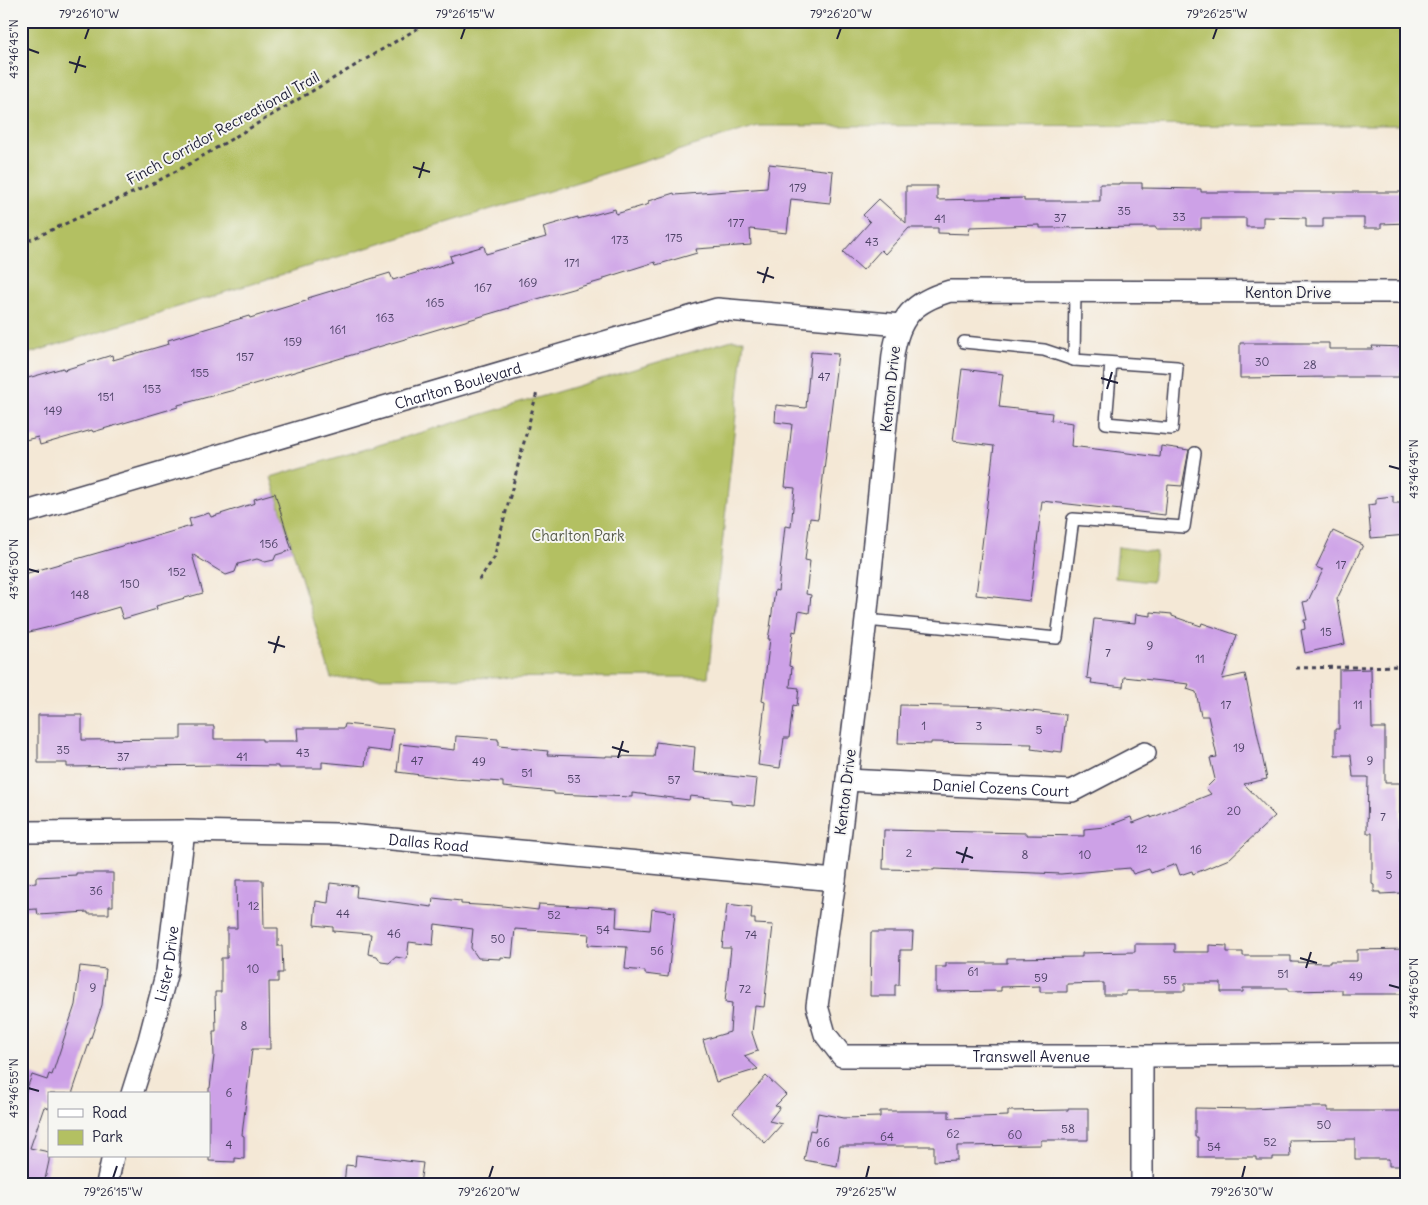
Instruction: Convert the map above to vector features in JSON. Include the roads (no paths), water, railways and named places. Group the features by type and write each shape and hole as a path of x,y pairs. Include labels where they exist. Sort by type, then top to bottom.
{"street":[{"name":"Kenton Drive","path":"834,880 866,620 892,355 901,325 913,308 932,296 950,291 1407,292"},
{"name":"Charlton Boulevard","path":"21,512 718,310 901,325"},
{"name":"Daniel Cozens Court","path":"847,780 1072,791 1145,753"},
{"name":"Dallas Road","path":"21,832 184,831 338,834 834,880"},
{"name":"Lister Drive","path":"133,1092 167,972 184,831"},
{"name":"Transwell Avenue","path":"834,880 817,1006 825,1034 842,1056 1407,1054"},
{"path":"1142,1056 1142,1184"},
{"path":"107,1184 113,1158"}],"lane":[{"path":"1074,360 1075,291"},
{"path":"964,342 1044,350 1074,360 1177,367 1172,429 1106,423 1111,363"},
{"path":"866,620 1058,638 1073,519 1184,527 1195,453"}],"park label":[{"name":"Charlton Park","path":"578,535"}]}
